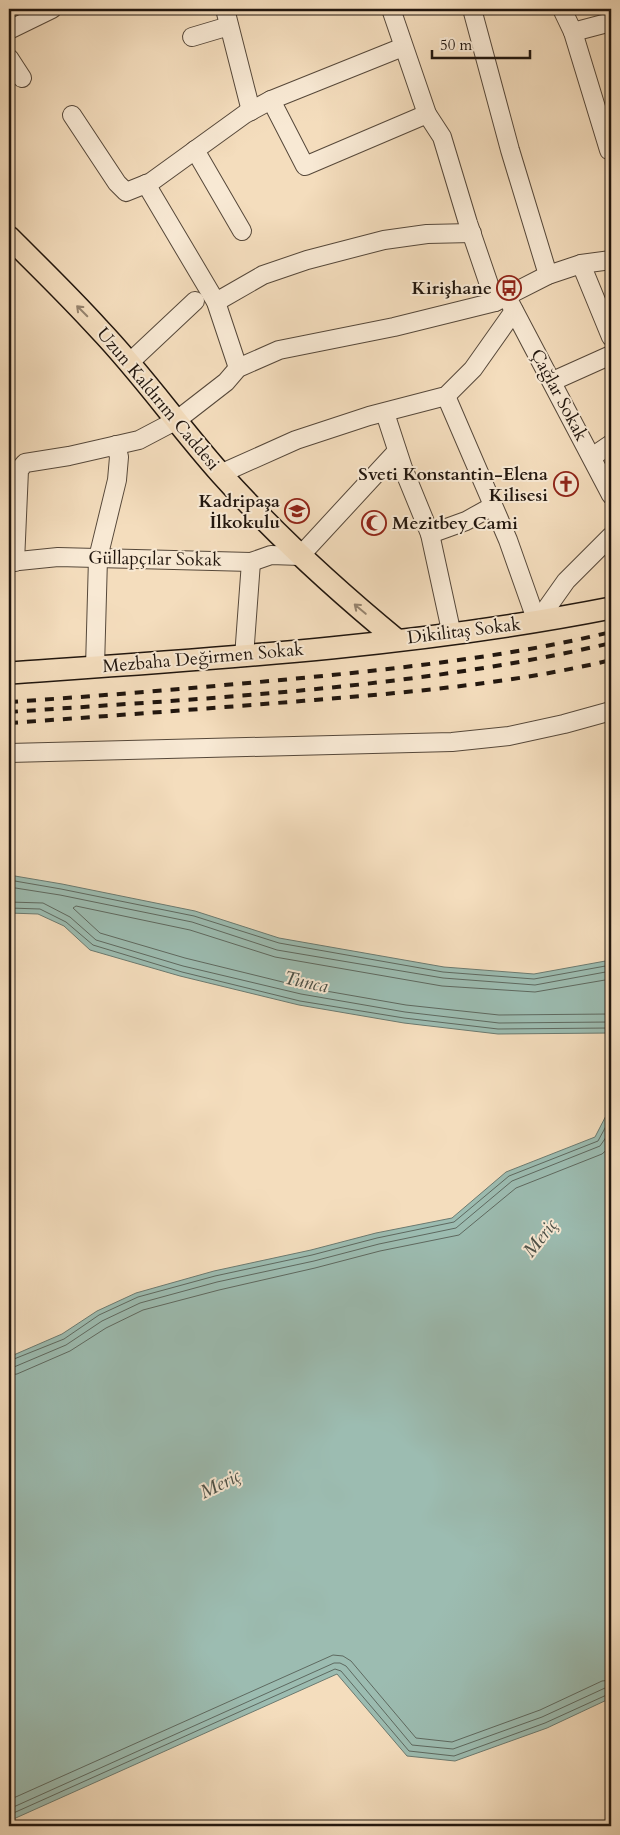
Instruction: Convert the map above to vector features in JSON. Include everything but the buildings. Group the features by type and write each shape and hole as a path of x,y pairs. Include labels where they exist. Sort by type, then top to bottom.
{"main road":[{"name":"Uzun Kaldırım Caddesi","path":"9,237 100,329 220,474 300,556 397,640"},
{"path":"537,622 611,608"},
{"name":"Dikilitaş Sokak","path":"397,640 452,635 537,622"},
{"name":"Mezbaha Değirmen Sokak","path":"9,673 244,657 397,640"}],"street":[{"path":"9,30 52,9"},
{"name":"Çağlar Sokak","path":"391,9 427,114 442,138 472,233 505,302 553,382 611,495"},
{"path":"472,9 510,150 548,275"},
{"path":"562,9 572,32 609,150 611,150"},
{"path":"192,37 227,17 251,111"},
{"path":"572,32 611,22"},
{"path":"72,115 117,183 126,192 146,184 251,111 271,100 404,47"},
{"path":"9,58 22,78"},
{"path":"271,100 305,166 427,114"},
{"path":"195,150 242,231"},
{"path":"146,184 216,302 238,368"},
{"path":"216,302 263,275 307,260 384,240 427,234 472,233"},
{"path":"12,562 19,470 25,462 69,456 139,440 177,420 226,382 238,368 278,350 505,302 548,275 581,264 611,260"},
{"path":"581,264 611,337"},
{"path":"129,363 195,301"},
{"path":"220,474 296,440 369,416 446,396 473,369 505,302"},
{"path":"553,382 611,355"},
{"path":"446,396 508,540 537,622"},
{"path":"385,413 397,451 430,534 452,635"},
{"path":"592,457 611,444"},
{"path":"95,667 98,558 117,480 119,456 116,445"},
{"path":"300,556 397,451"},
{"path":"430,534 466,521 493,506"},
{"name":"Dikilitaş Sokak","path":"537,622 566,581 611,536"},
{"name":"Güllapçılar Sokak","path":"12,562 58,558 251,562 271,555 300,556"},
{"path":"244,657 251,562"},
{"path":"9,753 452,742 509,736 611,711"}],"water":[{"name":"Tunca","path":"9,875 195,911 279,938 444,967 534,974 611,960 611,1033 498,1034 404,1023 299,1005 180,976 90,950 64,926 38,914 9,913"},
{"name":"Meriç","path":"611,1106 611,1698 547,1728 455,1761 407,1756 337,1674 9,1821 9,1357 62,1334 97,1311 136,1293 214,1271 311,1250 376,1233 452,1218 506,1172 595,1137"}],"railway":[{"path":"9,702 205,687 395,668 467,659 611,632"},
{"path":"9,712 236,696 387,681 537,659 611,643"},
{"path":"9,723 427,690 538,675 611,660"}],"place":[{"name":"Kirişhane","path":"509,288"},
{"name":"Sveti Konstantin-Elena Kilisesi","path":"566,484"},
{"name":"Kadripaşa İlkokulu","path":"297,511"},
{"name":"Mezitbey Cami","path":"374,523"}]}
